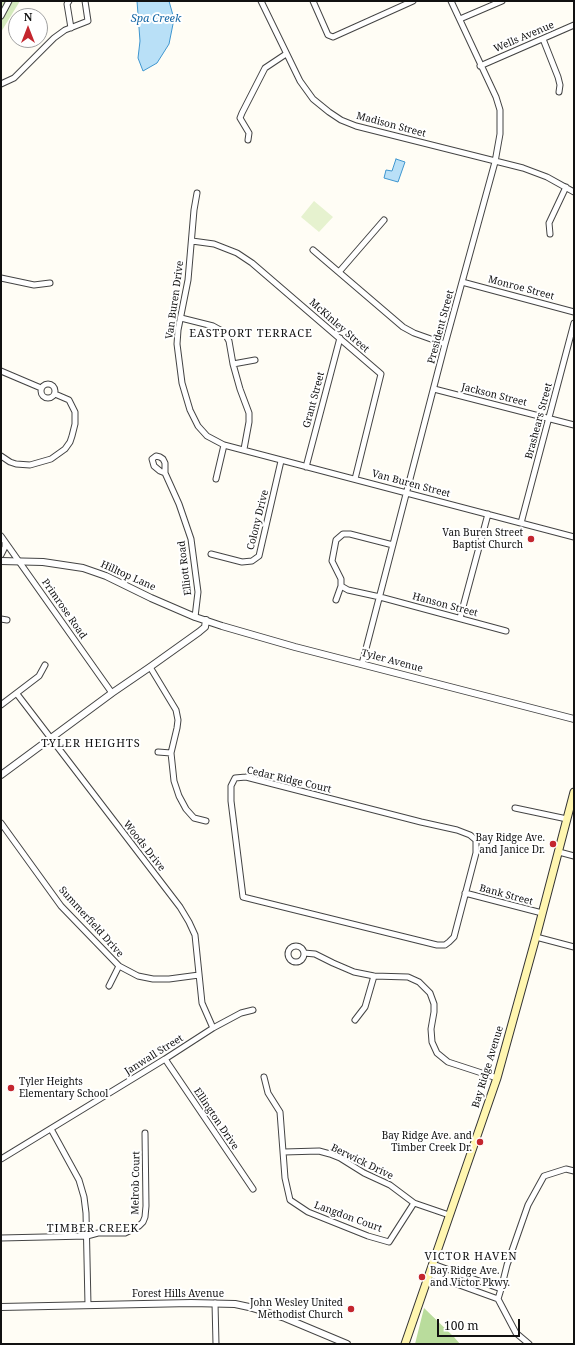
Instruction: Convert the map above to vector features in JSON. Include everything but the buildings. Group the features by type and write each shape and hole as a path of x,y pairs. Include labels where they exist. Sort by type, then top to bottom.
{"main road":[{"name":"Bay Ridge Avenue","path":"405,1344 497,1078 574,792"}],"street":[{"path":"1,16 9,1"},
{"path":"69,1 67,4 72,28"},
{"path":"1,84 14,78 54,38 65,30 88,21 85,1"},
{"name":"Madison Street","path":"262,1 300,81 313,98 341,120 356,126 535,172 574,192"},
{"path":"312,1 328,35 333,37 413,1"},
{"name":"President Street","path":"362,664 445,344 495,162 500,134 500,110 496,97 480,66 451,1"},
{"path":"460,19 502,1"},
{"name":"Wells Avenue","path":"480,66 574,25"},
{"path":"543,39 558,77 560,85 559,92"},
{"path":"248,140 249,133 240,118 242,113 265,68 286,54"},
{"path":"550,234 550,223 566,187"},
{"name":"Van Buren Drive","path":"197,193 194,210 188,280 178,330 177,344 182,383 190,410 198,426 207,436 224,445 244,450"},
{"path":"339,272 384,220"},
{"name":"McKinley Street","path":"192,241 214,244 237,253 252,263 381,374 355,479"},
{"path":"313,250 403,327 414,333 445,344"},
{"path":"1,278 34,285 50,283"},
{"name":"Monroe Street","path":"462,282 574,312"},
{"path":"181,318 214,326 224,332 229,341 233,364 249,413 249,422 244,450"},
{"name":"Brashears Street","path":"521,523 574,323"},
{"name":"Grant Street","path":"306,467 340,338"},
{"path":"233,364 255,360"},
{"path":"1,371 41,388"},
{"path":"45,384 50,384 54,387 54,394 51,398 44,397 41,394 41,388 45,384"},
{"name":"Jackson Street","path":"434,389 574,425"},
{"path":"1,456 16,464 30,465 51,459 65,449 72,436 75,424 75,412 69,400 54,394"},
{"path":"216,479 224,445"},
{"name":"Van Buren Street","path":"244,450 574,537"},
{"name":"Colony Drive","path":"211,554 242,562 252,561 259,556 282,461"},
{"name":"Elliott Road","path":"165,473 179,504 194,552 198,592 195,617"},
{"path":"460,618 488,514"},
{"path":"336,600 341,586 341,579 332,561 336,540 343,534 350,534 393,545"},
{"name":"Primrose Road","path":"1,536 112,693"},
{"path":"1,554 6,547 5,542"},
{"name":"Hilltop Lane","path":"1,561 60,564 88,570 106,576 195,617"},
{"name":"Hanson Street","path":"341,586 348,590 380,597 506,631"},
{"name":"Tyler Avenue","path":"195,617 258,637 574,719"},
{"path":"1,775 205,627 206,620"},
{"path":"1,705 39,676 45,665"},
{"path":"150,667 176,710 178,720 177,728 170,753 174,781 179,796 186,809 194,818 206,821"},
{"name":"Woods Drive","path":"17,694 180,907 189,922 195,935 202,1003 213,1028"},
{"path":"158,752 170,753"},
{"name":"Cedar Ridge Court","path":"246,777 470,834 476,840 476,853 465,893 454,937 445,945 437,945 243,897 231,801 231,786 235,778 246,777"},
{"path":"515,808 567,819"},
{"name":"Summerfield Drive","path":"1,823 62,906 119,966 138,976 153,979 169,979 199,975"},
{"path":"559,852 574,856"},
{"name":"Bank Street","path":"465,893 542,913"},
{"path":"536,937 574,947"},
{"path":"304,952 315,954 354,972 374,976 408,977 419,982 430,993 434,1004 431,1029 432,1042 437,1053 448,1062 497,1078"},
{"path":"108,986 119,966"},
{"path":"355,1020 365,1007 374,976"},
{"name":"Janwall Street","path":"1,1159 213,1028 242,1013 253,1010"},
{"name":"Ellington Drive","path":"164,1059 253,1189"},
{"name":"Langdon Court","path":"264,1077 268,1094 280,1112 285,1178 290,1200 308,1212 368,1236 389,1242 414,1203"},
{"path":"51,1129 78,1180 84,1197 87,1236 88,1305"},
{"name":"Melrob Court","path":"87,1236 98,1233 125,1233 139,1226 143,1222 146,1206 145,1133"},
{"name":"Berwick Drive","path":"284,1152 318,1151 330,1154 340,1158 364,1173 390,1185 414,1203 449,1215"},
{"path":"529,1344 516,1333 498,1299 500,1289 528,1205 544,1176 566,1169 574,1171"},
{"path":"1,1238 87,1236"},
{"path":"433,1264 500,1289"},
{"path":"429,1274 498,1299"},
{"path":"215,1303 216,1344"},
{"name":"Forest Hills Avenue","path":"1,1307 215,1303 234,1304 261,1310 285,1318 347,1344"}],"green space":[{"path":"1,1 20,1 16,8 8,8 8,21 1,32"},
{"path":"314,201 333,217 319,232 301,217"},
{"path":"424,1308 454,1337 460,1344 415,1344"}],"water":[{"name":"Spa Creek","path":"137,1 169,1 174,19 169,44 157,63 143,71 138,58 140,41"},
{"path":"396,159 405,162 398,182 384,178 386,170 392,171"}],"place":[{"name":"Van Buren Street Baptist Church","path":"531,539"},
{"name":"Bay Ridge Ave. and Janice Dr.","path":"553,844"},
{"name":"Tyler Heights Elementary School","path":"11,1088"},
{"name":"Bay Ridge Ave. and Timber Creek Dr.","path":"480,1142"},
{"name":"Bay Ridge Ave. and Victor Pkwy.","path":"422,1277"},
{"name":"John Wesley United Methodist Church","path":"351,1309"}],"district":[{"name":"EASTPORT TERRACE","path":"251,334"},
{"name":"TYLER HEIGHTS","path":"91,744"},
{"name":"TIMBER CREEK","path":"93,1229"},
{"name":"VICTOR HAVEN","path":"471,1257"}]}
